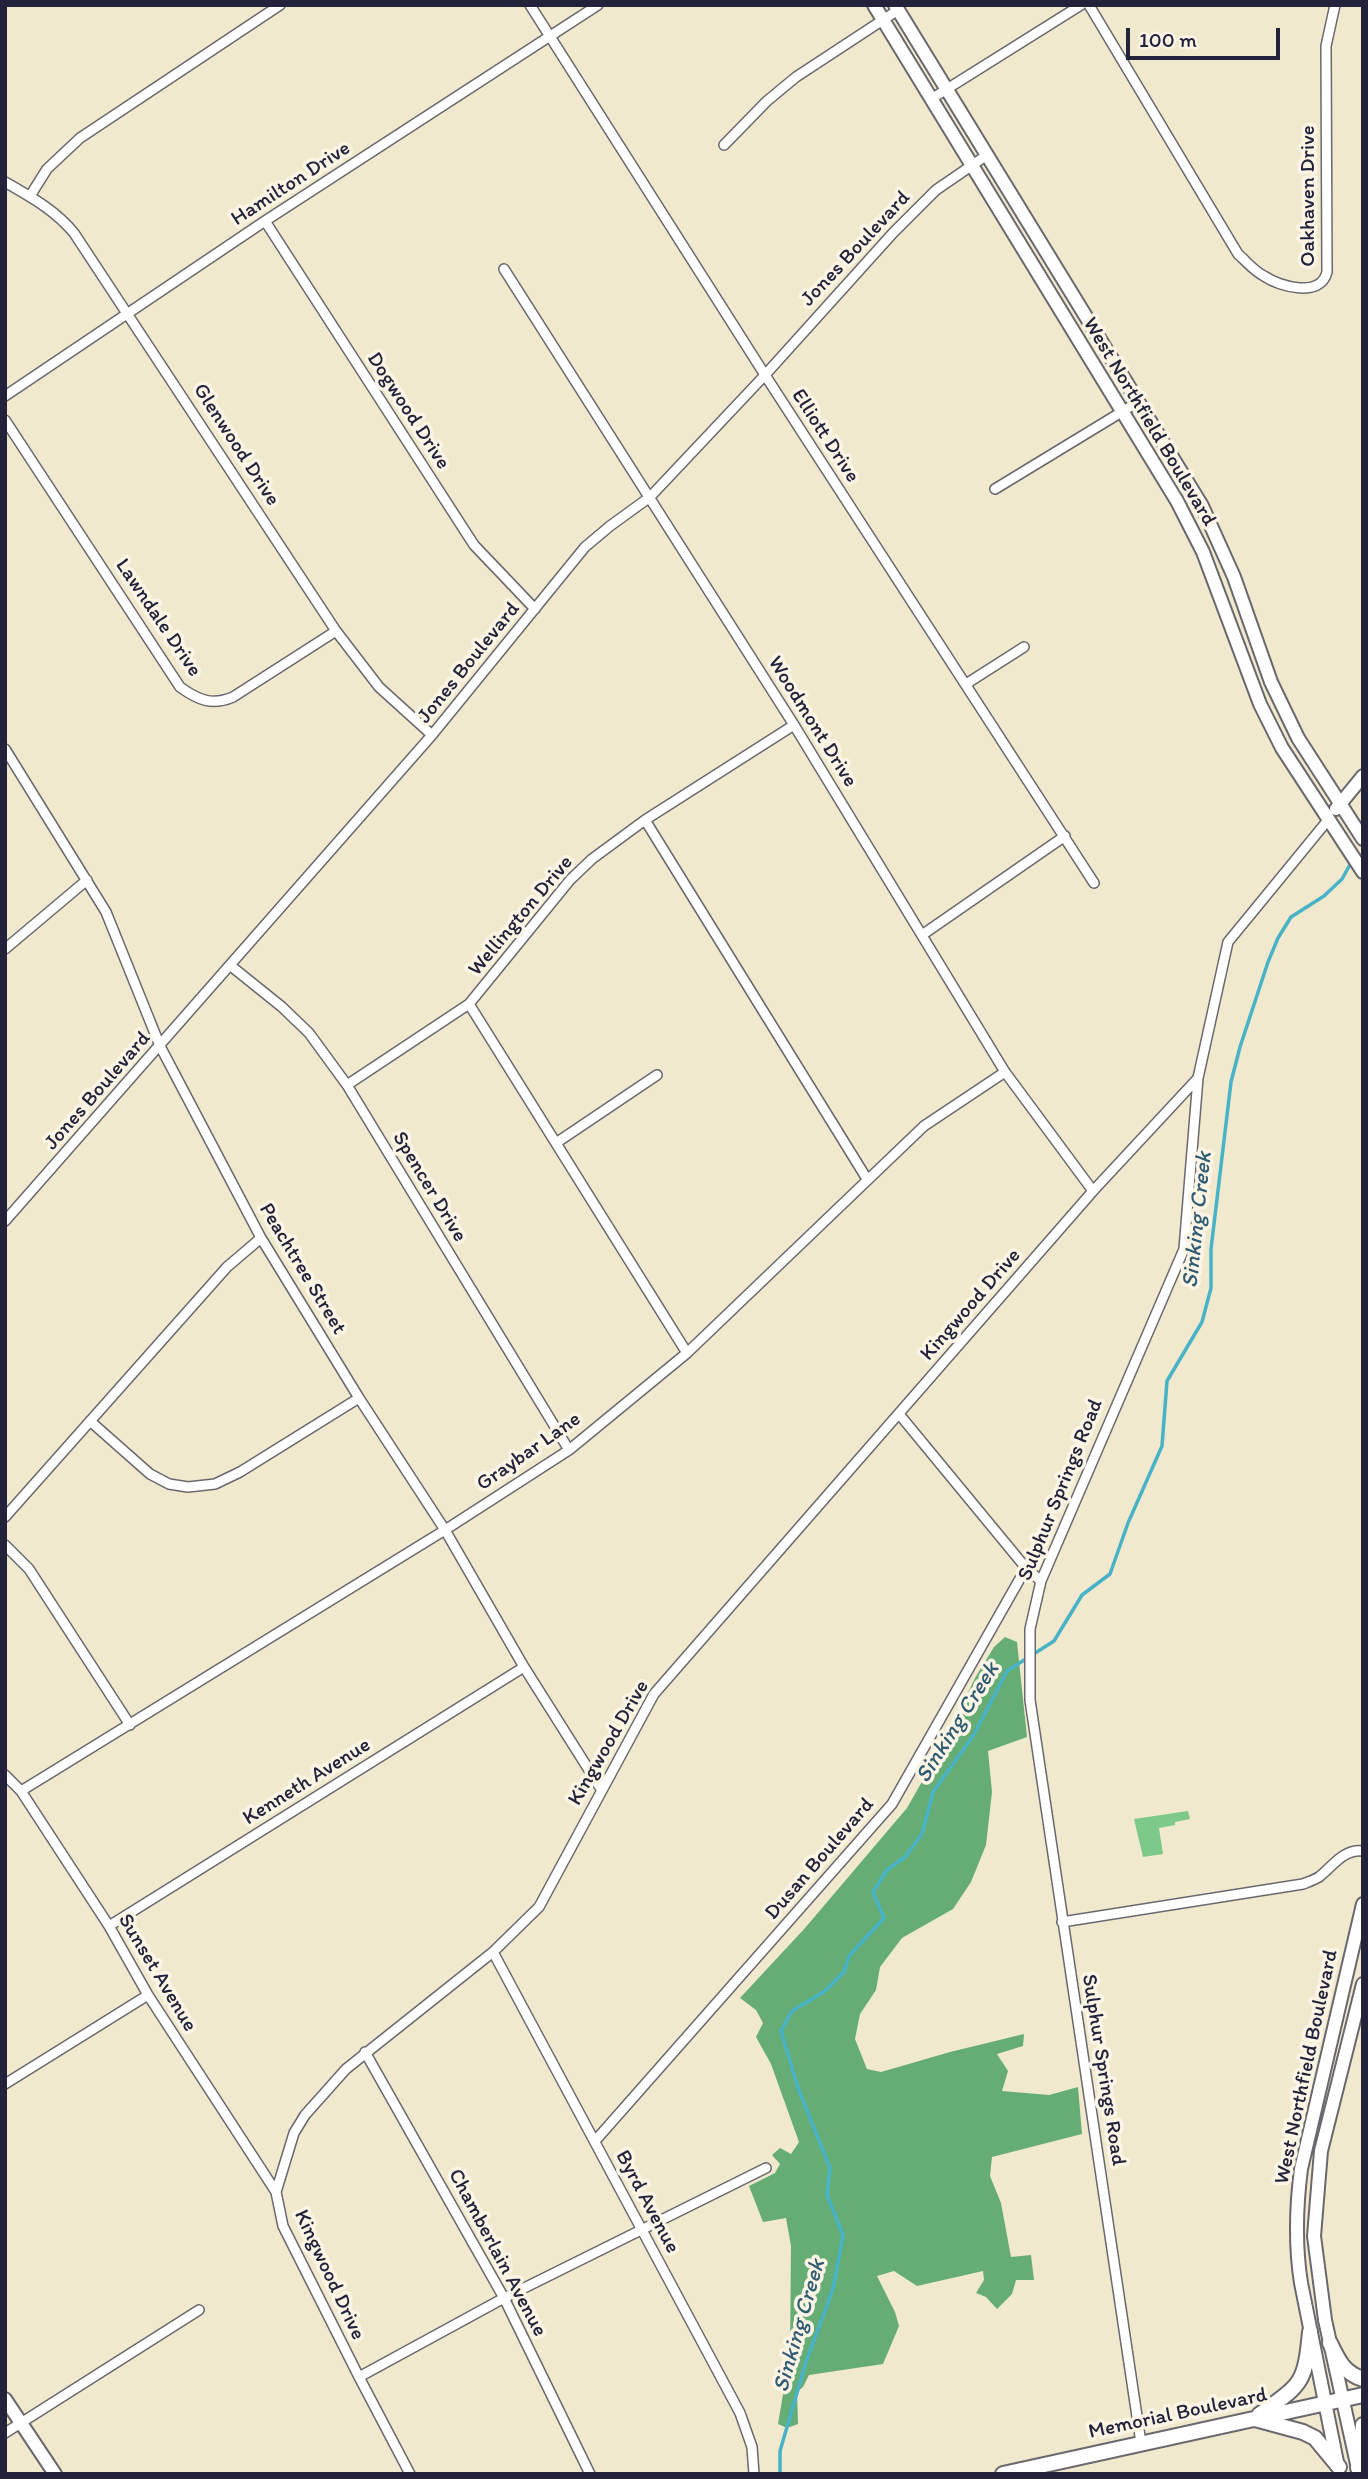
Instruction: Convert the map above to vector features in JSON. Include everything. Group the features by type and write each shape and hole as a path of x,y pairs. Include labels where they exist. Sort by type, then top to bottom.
{"main road":[{"name":"West Northfield Boulevard","path":"874,5 1177,501 1203,552 1260,704 1282,748 1363,872"},
{"name":"West Northfield Boulevard","path":"897,8 1202,506 1234,577 1271,682 1298,738 1361,836"},
{"name":"Sulphur Springs Road","path":"1328,820 1363,776"},
{"name":"West Northfield Boulevard","path":"1339,2470 1297,2255 1296,2210 1301,2169 1363,1904"},
{"name":"West Northfield Boulevard","path":"1359,2471 1330,2343 1314,2236 1321,2151 1363,1984"},
{"path":"1254,2419 1301,2380 1306,2369 1310,2332"},
{"path":"1330,2343 1345,2370 1363,2379"},
{"name":"Memorial Boulevard","path":"1003,2474 1363,2395"},
{"path":"5,2399 55,2474"},
{"path":"1254,2419 1303,2432 1315,2438 1324,2446 1339,2470"},
{"path":"1359,2471 1363,2425"}],"street":[{"path":"30,197 47,169 80,138 280,5"},
{"name":"Elliott Drive","path":"530,5 765,375 1094,883"},
{"name":"Hamilton Drive","path":"5,396 265,221 598,5"},
{"path":"931,99 1082,5"},
{"name":"Oakhaven Drive","path":"1089,5 1238,254 1262,275 1278,284 1297,288 1319,286 1325,280 1327,272 1326,46 1335,5"},
{"path":"724,145 767,101 796,77 883,21 897,8"},
{"name":"Jones Boulevard","path":"5,1222 432,735 585,547 650,497 936,190 987,155"},
{"name":"Glenwood Drive","path":"5,182 63,219 74,233 336,631 379,687 432,735"},
{"name":"Dogwood Drive","path":"265,221 474,545 535,609"},
{"name":"Woodmont Drive","path":"503,268 794,725 1005,1072 1093,1191"},
{"path":"995,489 1138,402"},
{"name":"Lawndale Drive","path":"5,420 180,687 194,697 207,702 220,702 233,697 336,631"},
{"path":"966,684 1024,647"},
{"name":"Wellington Drive","path":"347,1085 469,1004 570,880 592,859 645,820 794,725"},
{"name":"Peachtree Street","path":"5,749 106,912 160,1046 261,1238 359,1398 445,1530 524,1667 601,1789"},
{"path":"645,820 867,1180"},
{"name":"Sulphur Springs Road","path":"1140,2443 1030,1700 1029,1648 1041,1581 1184,1249 1198,1078 1228,942 1328,820"},
{"path":"922,935 1065,836"},
{"path":"5,949 87,880"},
{"name":"Spencer Drive","path":"231,966 282,1007 309,1033 347,1085 569,1450"},
{"path":"469,1004 687,1353"},
{"name":"Graybar Lane","path":"21,1791 445,1530 569,1450 687,1353 924,1126 1005,1072"},
{"path":"556,1143 657,1075"},
{"name":"Kingwood Drive","path":"410,2474 283,2226 276,2192 294,2133 330,2085 365,2052 493,1952 539,1907 654,1694 1093,1191 1198,1078"},
{"path":"5,1517 226,1266 261,1238"},
{"path":"90,1421 149,1474 169,1484 188,1487 215,1484 240,1472 359,1398"},
{"path":"899,1414 1026,1567 1041,1581"},
{"path":"5,1545 29,1569 130,1725"},
{"name":"Dusan Boulevard","path":"595,2141 892,1804 1026,1567"},
{"name":"Kenneth Avenue","path":"109,1926 524,1667"},
{"name":"Sunset Avenue","path":"5,1774 21,1791 109,1926 148,1995 276,2192"},
{"path":"1062,1922 1303,1884 1317,1878 1339,1858 1354,1850 1363,1851"},
{"name":"Byrd Avenue","path":"493,1952 740,2413 752,2448 754,2474"},
{"path":"5,2084 148,1995"},
{"name":"Chamberlain Avenue","path":"365,2052 504,2298 590,2474"},
{"path":"359,2377 504,2298 766,2168"},
{"path":"5,2433 199,2310"}],"green space":[{"path":"1005,1637 1017,1642 1027,1737 988,1751 992,1792 986,1845 971,1882 953,1909 902,1938 880,1967 876,1990 860,2014 855,2039 867,2069 881,2072 1024,2034 1023,2046 997,2054 1008,2071 1002,2091 1049,2095 1078,2087 1082,2134 992,2157 990,2176 1001,2203 1011,2257 1031,2255 1034,2280 1016,2280 1012,2294 997,2309 986,2297 976,2293 984,2280 983,2271 917,2286 894,2271 877,2276 899,2326 883,2364 809,2375 797,2392 798,2424 787,2428 778,2424 790,2353 791,2246 786,2218 763,2222 749,2186 775,2173 780,2164 772,2155 780,2148 791,2154 799,2142 771,2064 756,2037 763,2023 756,2010 740,1998 805,1928 907,1808 945,1741 975,1678 994,1647"},
{"path":"1188,1811 1190,1819 1159,1828 1163,1854 1143,1857 1134,1819"}],"waterway":[{"name":"Sinking Creek","path":"780,2474 780,2451 806,2362 833,2289 843,2235 827,2195 830,2168 798,2088 781,2031 792,2011 825,1991 844,1972 849,1956 884,1918 873,1892 887,1870 905,1857 922,1834 933,1792 973,1736 1007,1671 1054,1641 1082,1595 1110,1574 1128,1523 1162,1446 1167,1381 1202,1322 1211,1288 1211,1249 1231,1082 1268,962 1291,917 1324,896 1342,879 1352,861"}]}
